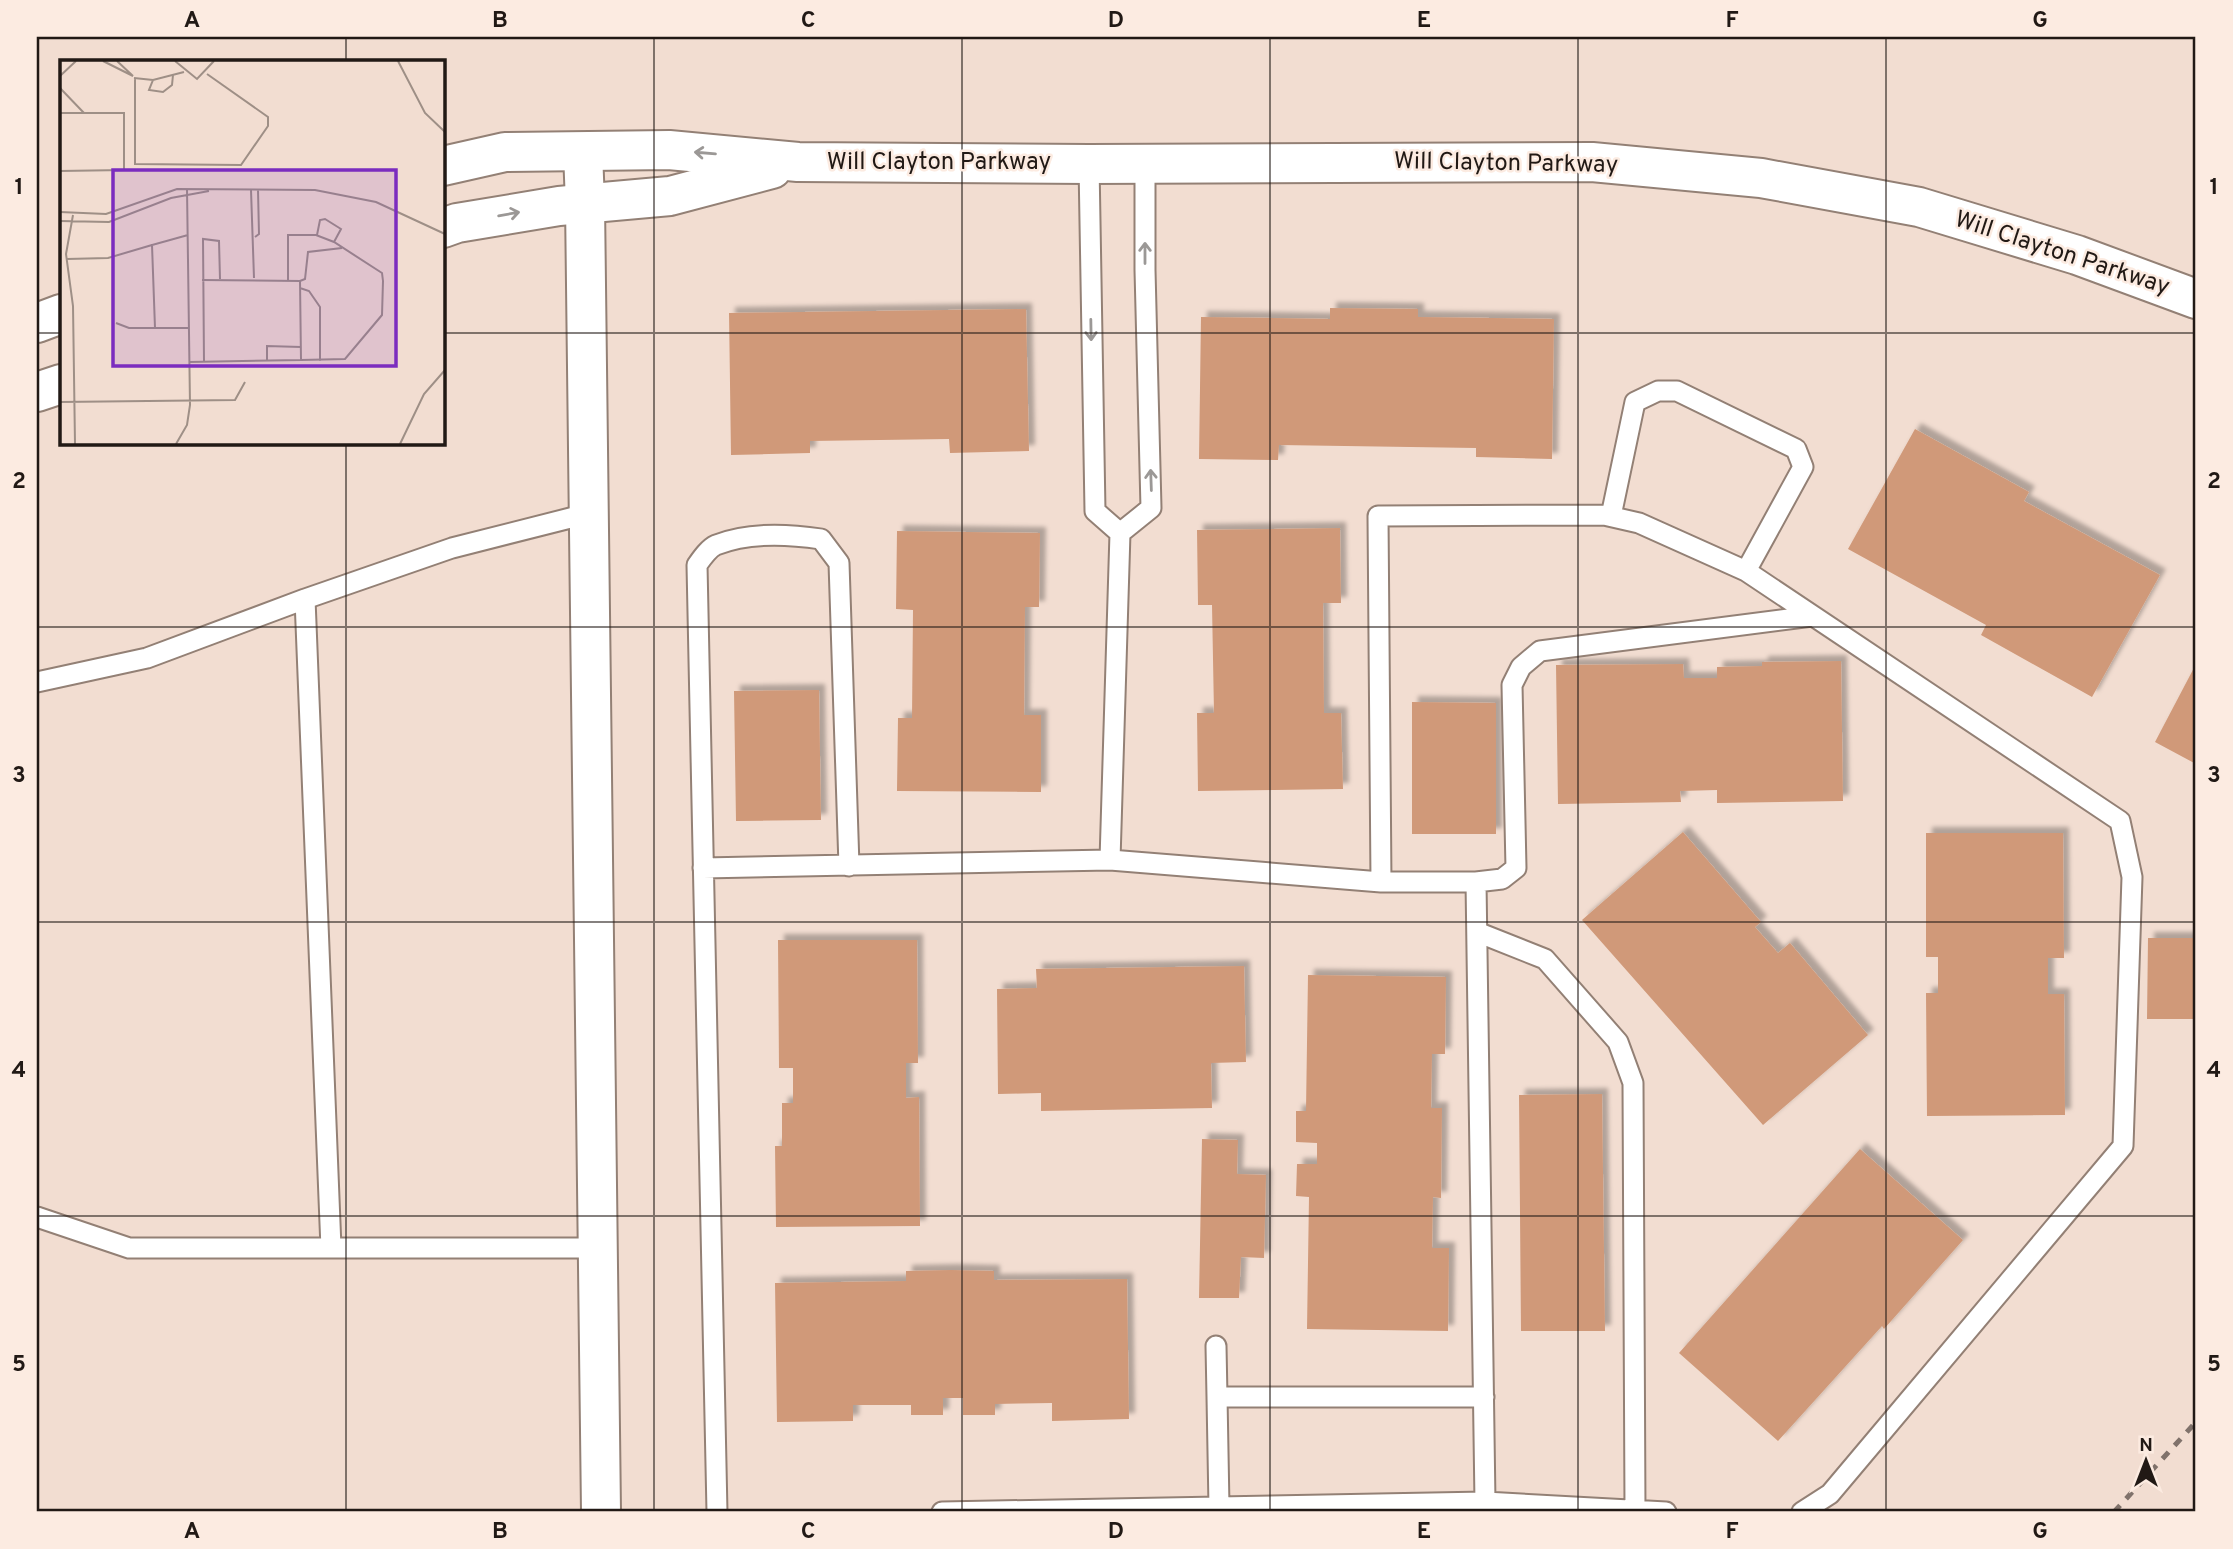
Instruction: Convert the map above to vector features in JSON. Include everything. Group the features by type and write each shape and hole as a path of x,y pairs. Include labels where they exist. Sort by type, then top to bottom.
{"street":[{"name":"Will Clayton Parkway","path":"444,166 505,152 669,150 798,162 1592,162 1761,178 1919,207 2077,255 2196,299"},
{"path":"583,152 590,513 601,1512"},
{"name":"Will Clayton Parkway","path":"444,228 559,205 670,196 798,162"},
{"path":"37,323 60,314"},
{"path":"37,392 60,384"}],"lane":[{"path":"1089,164 1094,511 1120,533"},
{"path":"1110,860 1120,533 1151,508 1145,164"},
{"path":"1611,516 1635,402 1658,391 1678,391 1796,449 1803,467 1745,571"},
{"path":"37,682 147,658 304,599 452,548 590,513"},
{"path":"1381,882 1378,516 1611,516 1639,523 1745,571 2120,821 2132,877 2123,1146 1830,1494 1802,1512"},
{"path":"717,1512 697,565 714,546 742,539 787,534 821,539 839,563 849,866"},
{"path":"304,599 331,1248"},
{"path":"703,868 1110,860 1381,882 1476,882 1502,878 1516,868 1511,685 1521,667 1540,652 1812,616"},
{"path":"1476,882 1485,1502"},
{"path":"1477,932 1545,959 1618,1042 1633,1083 1635,1510"},
{"path":"37,1217 129,1248 598,1248"},
{"path":"1216,1346 1219,1507"},
{"path":"1216,1396 1484,1397"},
{"path":"942,1512 1485,1502 1666,1512"}],"building":[{"path":"1330,308 1418,309 1418,317 1554,319 1552,459 1476,457 1476,448 1279,445 1278,460 1199,459 1201,317 1330,319"},
{"path":"1026,309 1029,451 950,453 949,439 810,441 810,453 731,455 729,313"},
{"path":"1915,429 2029,492 2024,501 2160,575 2092,697 1981,635 1986,625 1848,549"},
{"path":"1340,528 1341,603 1323,603 1324,713 1341,713 1343,789 1198,791 1197,713 1214,713 1212,605 1198,605 1197,530"},
{"path":"897,531 1040,533 1039,607 1025,607 1024,715 1041,715 1041,792 897,791 898,718 912,718 913,610 896,609"},
{"path":"1841,661 1843,801 1717,803 1717,790 1680,791 1681,802 1558,804 1556,665 1683,664 1684,678 1717,678 1717,667 1762,666 1762,662"},
{"path":"2196,664 2196,764 2155,742"},
{"path":"819,690 821,820 736,821 734,691"},
{"path":"1412,702 1496,703 1496,834 1412,834"},
{"path":"1683,832 1761,922 1755,927 1778,953 1790,943 1868,1035 1763,1125 1582,920"},
{"path":"1926,833 2063,833 2064,958 2048,958 2048,994 2064,994 2065,1115 1927,1116 1926,993 1938,993 1938,957 1926,957"},
{"path":"2148,938 2196,938 2196,1019 2147,1019"},
{"path":"778,940 917,940 918,1063 906,1063 906,1098 919,1097 920,1226 776,1227 775,1146 782,1146 782,1103 793,1103 793,1068 779,1068"},
{"path":"1244,966 1246,1062 1211,1063 1212,1108 1041,1111 1041,1093 998,1094 997,989 1037,988 1036,969"},
{"path":"1308,975 1446,977 1445,1054 1432,1054 1431,1108 1442,1108 1441,1198 1433,1197 1432,1248 1449,1248 1448,1331 1307,1329 1309,1197 1296,1196 1297,1164 1317,1164 1317,1143 1296,1142 1296,1111 1306,1111"},
{"path":"1602,1094 1605,1331 1521,1331 1519,1095"},
{"path":"1202,1139 1238,1140 1237,1174 1266,1175 1264,1258 1241,1257 1239,1298 1199,1298"},
{"path":"1860,1149 1963,1240 1884,1329 1882,1326 1778,1441 1679,1353"},
{"path":"906,1271 994,1271 994,1280 1127,1279 1129,1419 1052,1421 1052,1403 995,1404 995,1415 963,1415 963,1398 943,1398 943,1415 911,1415 911,1405 853,1405 853,1421 777,1422 775,1283 906,1281"}],"railway":[{"path":"2114,1512 2196,1422"}]}
